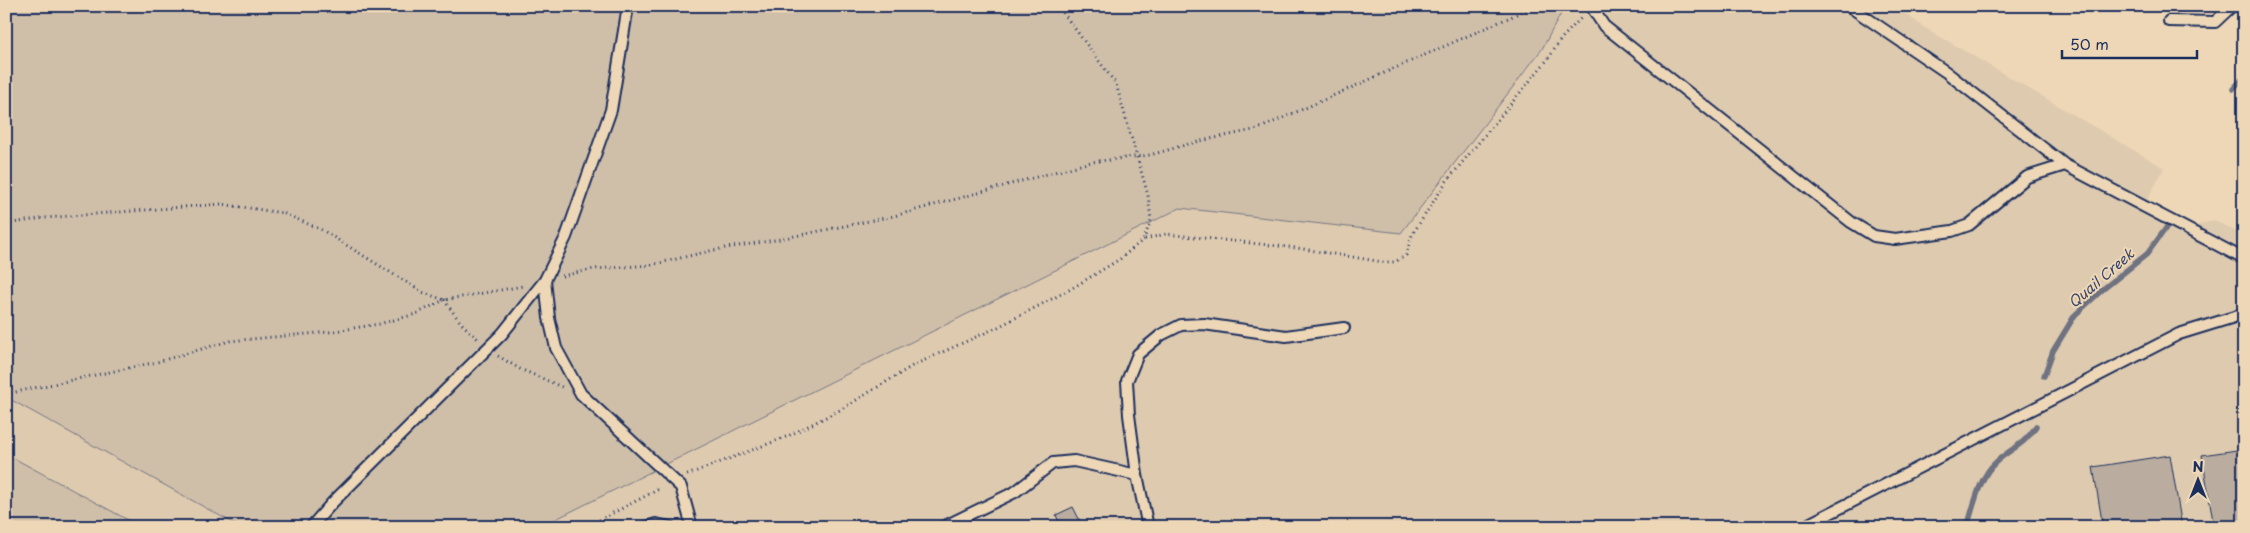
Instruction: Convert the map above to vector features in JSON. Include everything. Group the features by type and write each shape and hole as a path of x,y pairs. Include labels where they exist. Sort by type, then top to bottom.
{"lane":[{"path":"311,527 332,503 502,334 545,280 566,237 611,110 628,6"},
{"path":"1849,6 1946,72 2066,164 2244,259"},
{"path":"2169,21 2215,22 2232,6"},
{"path":"1591,7 1604,26 1851,222 1874,236 1895,239 1952,231 1969,225 2027,177 2066,164"},
{"path":"545,280 548,318 556,348 581,394 681,487 692,527"},
{"path":"1803,527 2180,334 2244,314"},
{"path":"1148,527 1137,474 1127,381 1138,354 1161,334 1181,325 1204,324 1286,336 1344,328"},
{"path":"943,527 1015,492 1053,462 1074,461 1137,474"},
{"path":"647,527 656,524 670,527"}],"path":[{"path":"1058,6 1116,84 1148,195 1151,220 1144,239"},
{"path":"6,394 157,362 229,341 329,332 378,324 416,314 444,300 513,289 594,269 651,266 714,250 894,216 1091,162 1150,155 1258,128 1524,11 1540,6"},
{"path":"586,527 674,480 786,437 840,410 914,365 998,327 1069,290 1120,259 1144,239 1166,234 1297,248 1383,262 1395,262 1406,255 1412,234 1446,182 1548,58 1562,38 1591,7"},
{"path":"6,224 45,218 221,204 284,213 322,230 422,292 444,300 461,322 487,349 520,369 581,394"}],"shaded area":[{"path":"6,6 1895,6 1922,26 2164,168 2147,200 2193,227 2214,220 2244,236 2244,527 6,527"},
{"path":"6,6 1565,6 1542,49 1401,233 1180,208 540,527 240,527 6,397"},
{"path":"6,454 141,527 6,527"}],"building":[{"path":"2244,449 2244,527 2214,527 2202,455"},
{"path":"2170,455 2182,527 2103,527 2093,467"},
{"path":"1073,507 1083,527 1061,527 1056,515"}],"waterway":[{"name":"Quail Creek","path":"2233,89 2244,77"},
{"name":"Quail Creek","path":"2044,376 2053,351 2075,315 2102,290 2147,254 2166,228"},
{"name":"Quail Creek","path":"1967,527 1981,484 1990,468 2027,438 2036,426"}]}
